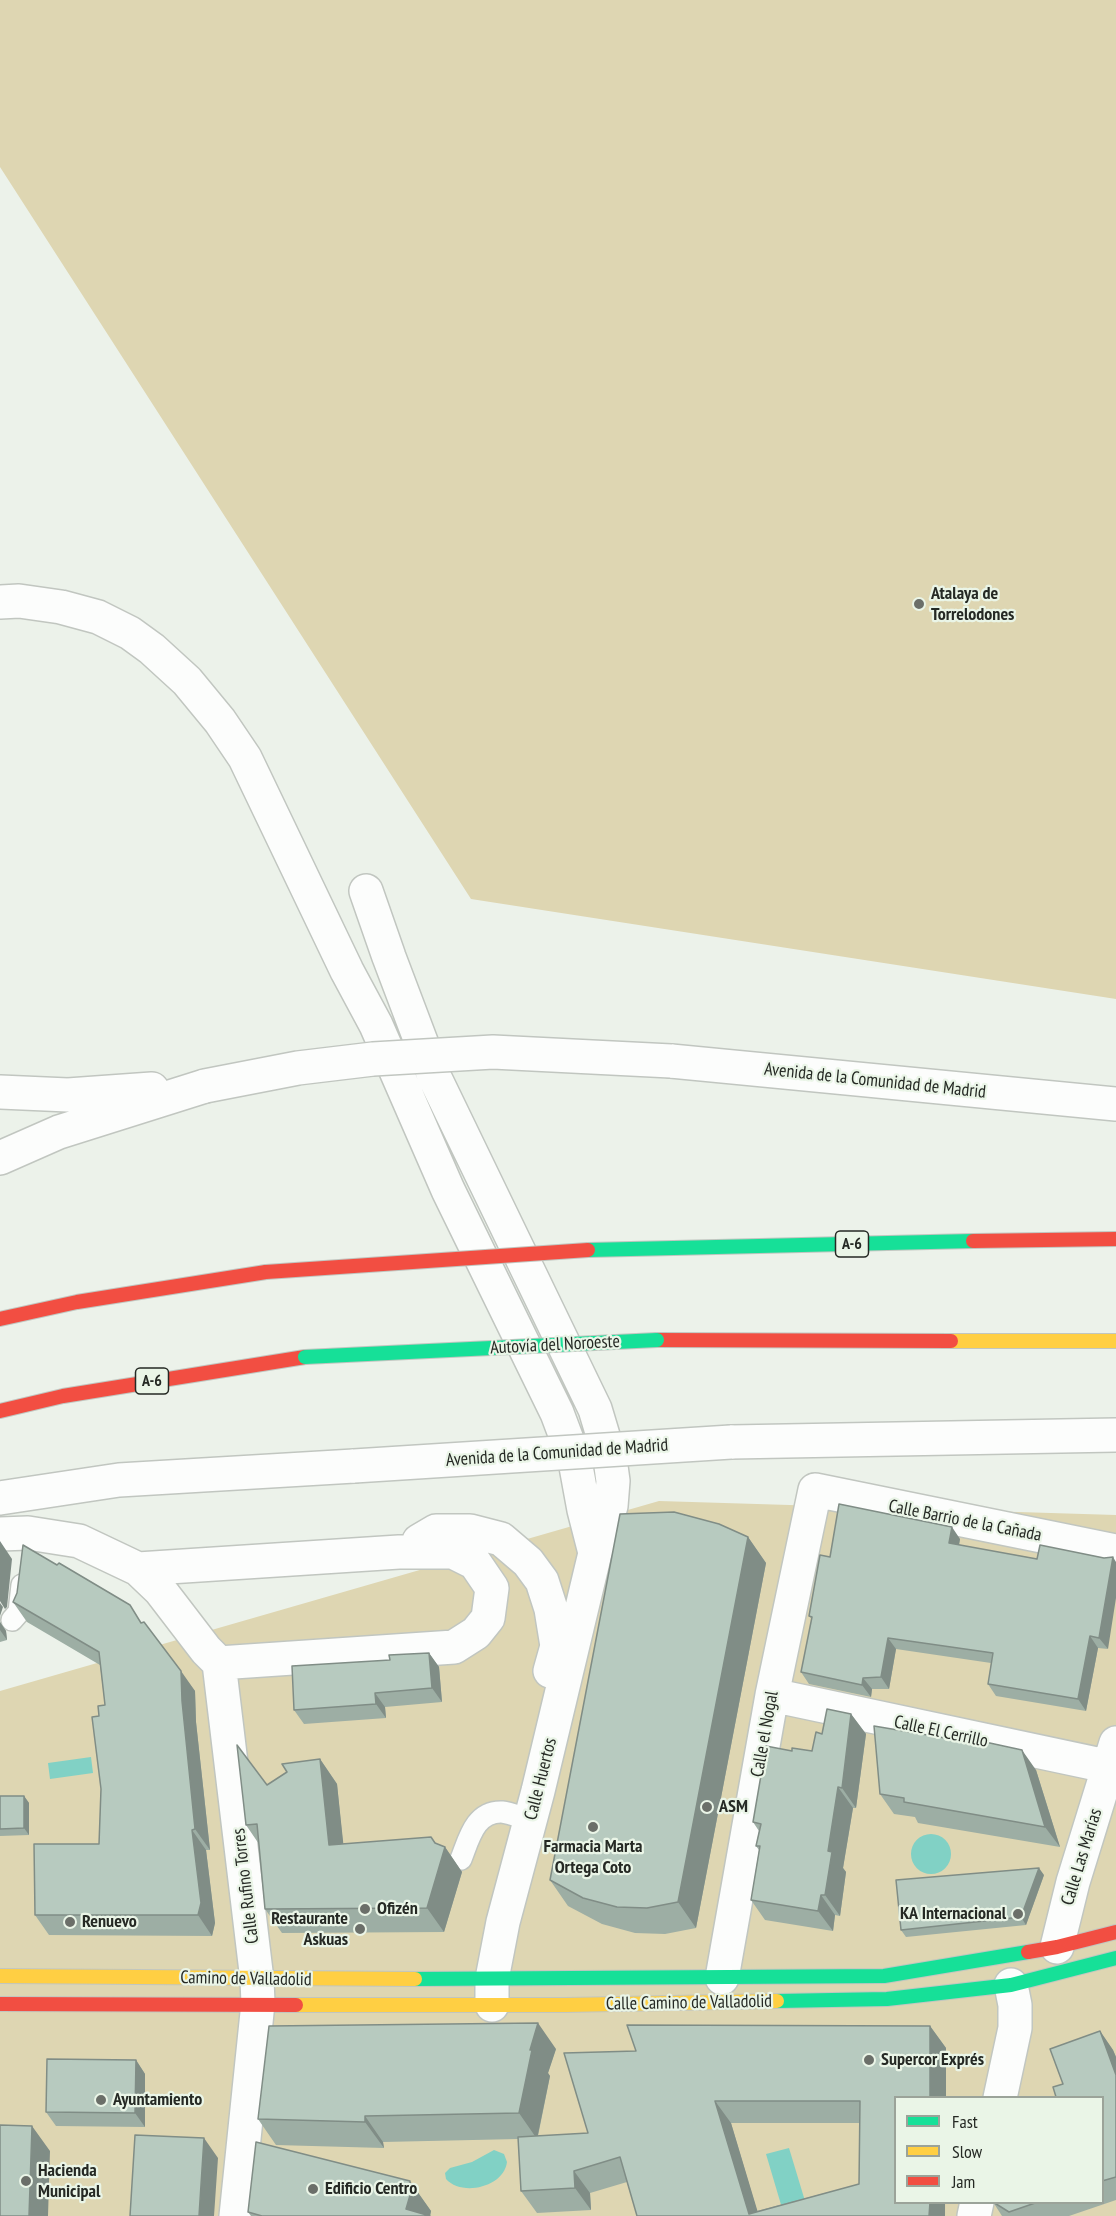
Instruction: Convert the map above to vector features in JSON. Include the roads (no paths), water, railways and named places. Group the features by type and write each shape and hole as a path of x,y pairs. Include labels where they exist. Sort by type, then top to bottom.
{"main road":[{"name":"A-6","path":"0,1319 77,1302 266,1272 588,1250 1116,1239"},
{"name":"Autovía del Noroeste","path":"0,1411 63,1396 305,1357 657,1340 1116,1341"},
{"name":"Calle Camino de Valladolid","path":"492,1992 722,1978 884,1976 1057,1947 1116,1932"},
{"name":"Calle Camino de Valladolid","path":"258,1991 492,1992 886,1999 1011,1985 1116,1958"},
{"name":"Camino de Valladolid","path":"0,1976 258,1991 492,1992"},
{"name":"Camino de Valladolid","path":"0,2004 258,1991"}],"street":[{"path":"0,602 19,601 61,607 98,617 130,633 152,649 187,681 220,721 245,758 347,971 376,1025 448,1190 557,1413 576,1461 584,1510 595,1553"},
{"name":"Calle Huertos","path":"366,891 434,1076 595,1409 610,1459 613,1481 610,1506 595,1553 531,1820 503,1922 492,1992"},
{"name":"Avenida de la Comunidad de Madrid","path":"205,1086 308,1067 373,1059 493,1052 671,1061 1116,1104"},
{"path":"0,1092 68,1095 205,1086"},
{"path":"0,1158 59,1132 205,1086"},
{"name":"Avenida de la Comunidad de Madrid","path":"0,1498 119,1480 731,1442 1116,1435"},
{"name":"Calle Barrio de la Cañada","path":"814,1490 1116,1551"},
{"name":"Calle el Nogal","path":"722,1978 772,1695 814,1490"},
{"path":"399,1552 436,1531 470,1531 501,1539 528,1562 542,1581 551,1609 556,1646 541,1710 550,1742"},
{"path":"19,1548 79,1541 138,1569 160,1590 219,1664 454,1647 476,1633 488,1618 492,1588 475,1563 453,1552 399,1552 138,1569"},
{"name":"Calle Rufino Torres","path":"219,1664 258,1991 236,2216"},
{"name":"Calle El Cerrillo","path":"772,1695 1114,1760"},
{"name":"Calle Las Marías","path":"1057,1947 1074,1882 1114,1760"},
{"path":"1000,2096 1015,2028 1011,1985"}],"lane":[{"path":"12,1620 19,1612 19,1548"},
{"path":"461,1859 475,1824 488,1815 502,1812 531,1820"}],"water":[{"path":"91,1757 93,1773 50,1779 48,1763"},
{"path":"931,1834 945,1840 951,1854 945,1868 931,1874 917,1868 911,1854 917,1840"},
{"path":"789,2148 805,2201 782,2208 766,2154"},
{"path":"494,2150 504,2154 507,2162 504,2171 491,2183 472,2188 453,2184 446,2179 445,2173 450,2168 472,2162"}],"place":[{"name":"Atalaya de Torrelodones","path":"919,604"},
{"name":"ASM","path":"707,1807"},
{"name":"Farmacia Marta Ortega Coto","path":"593,1827"},
{"name":"Ofizén","path":"365,1909"},
{"name":"KA Internacional","path":"1018,1914"},
{"name":"Renuevo","path":"70,1922"},
{"name":"Restaurante Askuas","path":"360,1929"},
{"name":"Supercor Exprés","path":"869,2060"},
{"name":"Ayuntamiento","path":"101,2100"},
{"name":"Hacienda Municipal","path":"26,2181"},
{"name":"Edificio Centro","path":"313,2189"}]}
